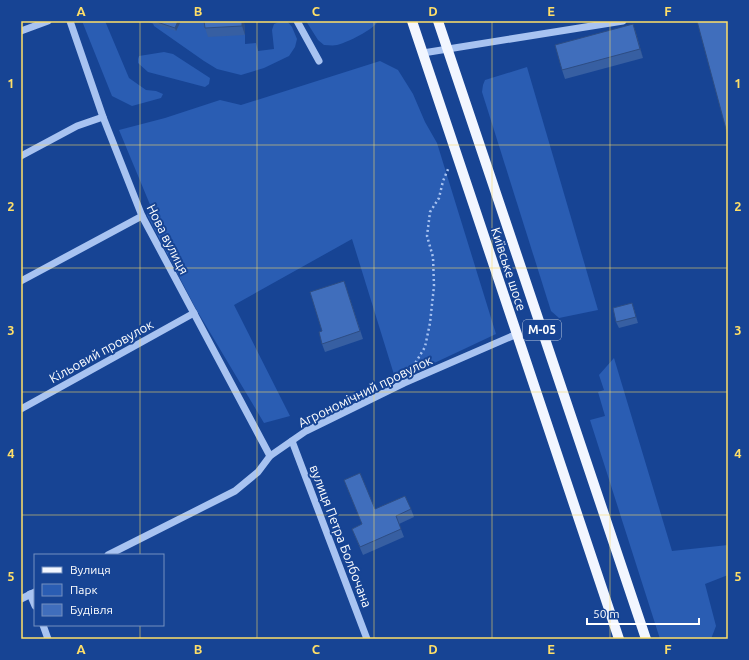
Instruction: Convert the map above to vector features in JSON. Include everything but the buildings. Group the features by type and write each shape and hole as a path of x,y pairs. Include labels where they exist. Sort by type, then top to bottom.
{"main road":[{"name":"Київське шосе","path":"412,21 424,53 618,639"},
{"name":"М-05","path":"438,21 646,639"}],"street":[{"path":"21,31 48,21"},
{"name":"Нова вулиця","path":"70,21 103,117 142,216 270,456"},
{"path":"297,21 319,61"},
{"path":"424,53 623,21"},
{"path":"21,156 77,126 103,117"},
{"path":"21,281 142,216"},
{"name":"Кільовий провулок","path":"21,409 194,313"},
{"name":"Агрономічний провулок","path":"110,554 235,491 258,472 270,456 306,430 404,383 517,334"},
{"name":"вулиця Петра Болбочана","path":"292,441 367,639"},
{"path":"21,599 33,593"},
{"path":"43,626 48,639"}],"path":[{"path":"404,383 425,347 430,324 434,286 433,257 428,236 430,212 438,198 443,181 456,151"}],"green space":[{"path":"82,21 105,21 129,78 146,90 156,91 163,94 161,98 132,106 112,96"},
{"path":"152,21 207,21 245,35 245,44 256,43 258,51 274,49 272,30 274,24 279,22 287,21 292,27 297,39 295,47 289,56 264,68 241,75 217,69 154,26"},
{"path":"306,21 378,21 372,28 353,39 337,45 324,45 318,40"},
{"path":"164,52 173,54 210,78 209,84 205,87 148,72 138,63 139,56"},
{"path":"380,61 398,70 413,94 425,122 437,143 496,334 396,381 352,239 234,305 290,416 264,423 196,309 147,215 151,207 119,130 165,118 220,100 241,105"},
{"path":"527,67 598,310 559,318 551,311 482,92 485,80"},
{"path":"614,358 672,551 728,545 728,575 705,584 716,626 711,639 660,639 590,420 605,416 598,392 604,390 599,375"}]}
